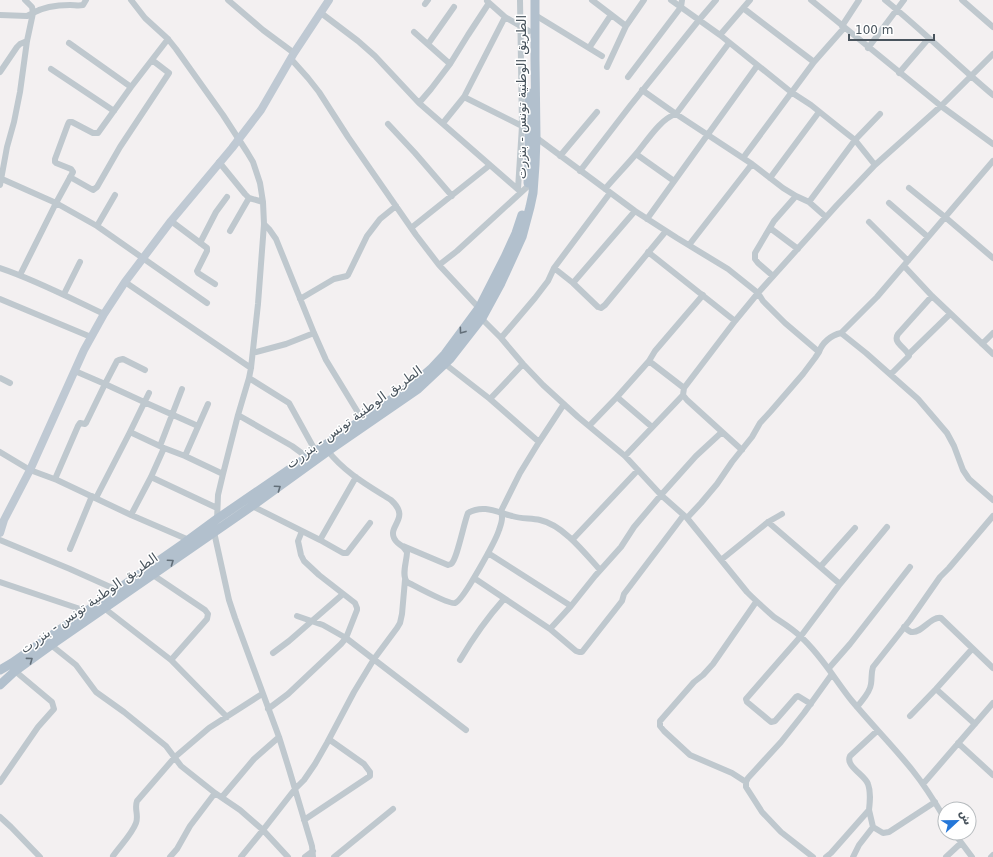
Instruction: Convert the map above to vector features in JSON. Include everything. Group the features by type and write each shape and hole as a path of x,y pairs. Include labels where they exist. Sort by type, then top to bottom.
{"main road":[{"name":"الطريق الوطنية تونس - بنزرت","path":"0,670 86,612 217,519 416,382 445,354 479,313 501,284 522,237 533,193 535,165 525,28 529,0"},
{"name":"الطريق الوطنية تونس - بنزرت","path":"0,685 15,671 51,645 418,389 450,359 479,313 516,233 525,204 522,189 533,135 535,0"}],"street":[{"path":"25,0 32,7 33,13 27,41 20,92 7,147 1,182 56,203 97,226 207,303"},
{"path":"0,15 27,16 46,7 83,5 86,0"},
{"path":"131,0 145,18 168,39 223,115 253,162 262,192 264,224 258,304 251,368 222,474 214,532 229,600 262,694 279,737 312,846 313,854 305,857"},
{"path":"228,0 292,56 319,92 411,228 439,265 523,364 564,404 625,456 661,495 685,517 756,602 801,636 830,671 857,708 912,770 937,805"},
{"path":"0,533 4,520 30,470 84,350 104,314 125,282 171,221 239,139 268,99 292,56 329,0"},
{"path":"439,265 457,251 522,189 525,28 520,0"},
{"path":"592,0 626,26"},
{"path":"608,67 626,26 644,0"},
{"path":"671,0 720,35 757,66 856,140 875,165"},
{"path":"628,77 681,7 682,0"},
{"path":"580,171 642,90 716,0"},
{"path":"720,35 750,0"},
{"path":"811,0 941,106 993,144"},
{"path":"743,158 791,92 843,27 859,0"},
{"path":"885,0 993,95"},
{"path":"868,48 904,0"},
{"path":"962,0 993,27"},
{"path":"419,103 450,64 488,1 505,16 525,28"},
{"path":"428,44 454,7"},
{"path":"743,8 814,62"},
{"path":"321,13 375,56 419,103 490,165 522,189"},
{"path":"535,15 602,56"},
{"path":"590,48 611,15"},
{"path":"442,123 464,97 505,16"},
{"path":"414,32 450,64"},
{"path":"900,73 929,38"},
{"path":"20,275 73,172 72,170 54,162 68,123 72,122 92,133 98,133 168,39"},
{"path":"0,72 17,47 27,41"},
{"path":"69,43 131,87"},
{"path":"501,338 548,281 554,268 607,191 663,121 676,114 729,43"},
{"path":"625,456 683,392 735,321 826,217 875,165 941,106 993,54"},
{"path":"70,177 93,190 97,187 120,147 169,73 152,60"},
{"path":"647,219 757,66"},
{"path":"51,69 114,111"},
{"path":"642,90 752,164 783,188 809,202 826,217"},
{"path":"464,97 522,126"},
{"path":"560,156 597,112"},
{"path":"770,178 820,112"},
{"path":"809,202 856,140 880,114"},
{"path":"388,124 452,196"},
{"path":"533,135 635,211 728,269 758,293 763,301 785,323 819,352"},
{"path":"636,154 674,181"},
{"path":"474,578 550,629 576,651 582,652 622,601 624,594 685,517 701,503 717,484 752,437 760,423 816,358 824,343 841,333 877,297 993,161"},
{"path":"220,162 245,194 250,198 263,202"},
{"path":"689,245 752,164"},
{"path":"411,228 490,165"},
{"path":"909,188 993,258"},
{"path":"97,226 115,195"},
{"path":"773,276 758,263 754,256 781,212 796,196"},
{"path":"200,243 216,212 227,197"},
{"path":"230,231 250,198"},
{"path":"889,203 928,237"},
{"path":"300,299 334,280 347,276 367,236 380,219 396,206"},
{"path":"573,283 635,211"},
{"path":"171,221 207,248 197,271 215,284"},
{"path":"870,222 906,263 932,296 993,354"},
{"path":"264,224 276,239 326,360 362,419"},
{"path":"770,228 798,249"},
{"path":"554,268 601,308 666,231"},
{"path":"648,252 735,321"},
{"path":"64,294 80,262"},
{"path":"0,268 64,294 104,314"},
{"path":"125,282 251,368"},
{"path":"589,426 649,361 703,295"},
{"path":"909,354 897,341 896,337 932,296"},
{"path":"0,299 91,338"},
{"path":"891,374 950,314"},
{"path":"253,353 286,344 314,333"},
{"path":"841,333 891,374 918,399 948,433 962,470 969,479 993,500"},
{"path":"982,344 993,333"},
{"path":"55,479 78,426 80,423 86,423 117,361 125,359 145,370"},
{"path":"649,361 683,392 687,400 742,450"},
{"path":"445,364 490,399 539,442"},
{"path":"490,399 523,364"},
{"path":"75,371 198,426"},
{"path":"0,378 10,383"},
{"path":"249,378 289,403 316,452"},
{"path":"131,515 151,477 182,389"},
{"path":"70,549 94,497 130,432 149,393"},
{"path":"617,397 652,427"},
{"path":"185,456 208,404"},
{"path":"405,580 449,602 454,603 462,597 499,531 503,505 520,473 564,404"},
{"path":"238,415 292,446 307,458"},
{"path":"130,432 222,474"},
{"path":"550,629 621,547 634,526 661,495 696,456 722,432"},
{"path":"328,451 342,468 397,505 400,512 394,531 394,538 397,543 403,546 448,565 452,563 456,554 468,513 472,510 484,508 511,516 549,523 573,539 600,570"},
{"path":"0,452 30,470 55,479 131,515 189,540"},
{"path":"573,539 638,470"},
{"path":"151,477 217,508"},
{"path":"320,540 356,477"},
{"path":"252,506 343,553 347,553 370,523"},
{"path":"722,560 768,522 782,514"},
{"path":"857,708 868,693 871,685 871,673 873,667 904,627 940,576 949,568 993,516"},
{"path":"768,522 840,584"},
{"path":"811,704 798,696 775,721 770,722 746,701 801,636 840,584 887,527"},
{"path":"820,566 855,528"},
{"path":"268,709 288,694 341,644 346,638 357,608 354,603 304,561 298,541 302,531"},
{"path":"0,540 117,590"},
{"path":"241,857 295,789 304,780 330,740 354,692 374,659 397,628 402,614 405,580 407,552 403,546"},
{"path":"488,553 571,606"},
{"path":"813,857 773,824 754,801 746,787 746,782 781,742 811,704 830,671 910,567"},
{"path":"153,575 205,610 208,614 206,619 171,660"},
{"path":"0,582 86,612"},
{"path":"273,653 343,594"},
{"path":"460,660 476,634 504,599"},
{"path":"746,782 732,773 690,755 664,731 660,726 660,721 694,682 713,664 756,602"},
{"path":"104,608 171,660 227,717"},
{"path":"297,616 328,628 346,638 466,730"},
{"path":"904,627 914,632 927,625 934,618 941,618 993,668"},
{"path":"51,645 76,664 96,692 124,712 166,746 181,766 215,793 240,810 263,830 288,857"},
{"path":"910,716 972,649"},
{"path":"0,782 38,727 54,708 52,702 15,671"},
{"path":"936,689 975,724"},
{"path":"113,856 134,829 137,818 135,808 137,801 175,757 209,728 262,694"},
{"path":"923,784 993,703"},
{"path":"877,731 849,758 852,765 868,782 870,796 869,810 873,827 883,833 886,833 935,802"},
{"path":"222,797 254,759 279,737"},
{"path":"304,820 370,776 370,772 364,764 330,740"},
{"path":"958,743 993,775"},
{"path":"170,857 190,826 215,793"},
{"path":"334,857 393,809"},
{"path":"826,857 869,810"},
{"path":"0,817 40,857"},
{"path":"853,857 859,845 873,827"},
{"path":"946,857 961,843 972,857"}]}
